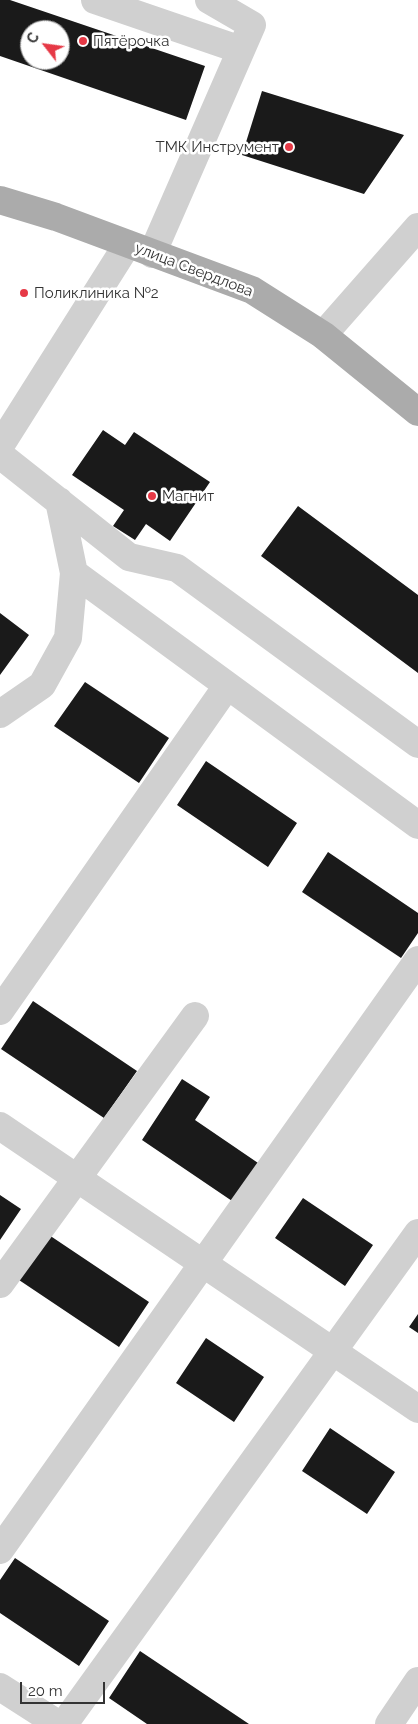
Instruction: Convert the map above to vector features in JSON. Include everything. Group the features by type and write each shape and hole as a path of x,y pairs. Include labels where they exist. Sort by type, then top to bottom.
{"main road":[{"name":"улица Свердлова","path":"0,200 56,217 252,290 323,335 418,412"}],"street":[{"path":"95,0 241,50"},
{"path":"152,254 252,25 209,0"},
{"path":"323,335 418,227"},
{"path":"0,446 127,244"},
{"path":"0,455 129,557 177,568 418,744"},
{"path":"0,714 42,685 68,638 74,573 59,502"},
{"path":"74,573 418,826"},
{"path":"0,1011 227,686"},
{"path":"0,1550 418,960"},
{"path":"0,1284 195,1016"},
{"path":"0,1126 418,1409"},
{"path":"64,1724 418,1233"},
{"path":"389,1724 418,1681"},
{"path":"0,1687 58,1724"}],"building":[{"path":"0,0 10,0 69,20 20,20 20,63 0,56"},
{"path":"70,20 205,66 186,120 41,70 70,70"},
{"path":"262,91 404,135 364,194 242,155"},
{"name":"Магнит","path":"103,430 125,445 134,432 210,482 170,541 146,524 135,540 113,526 124,510 72,475"},
{"path":"298,506 418,595 418,673 261,556"},
{"path":"0,613 29,635 0,675"},
{"path":"85,682 169,738 139,783 54,726"},
{"path":"206,761 297,823 268,867 177,805"},
{"path":"328,852 418,913 418,933 401,958 302,892"},
{"path":"33,1001 137,1071 104,1118 1,1049"},
{"path":"182,1079 210,1097 195,1120 261,1165 235,1203 142,1140"},
{"path":"0,1195 21,1209 0,1240"},
{"path":"303,1198 373,1245 345,1286 275,1238"},
{"path":"49,1235 149,1302 119,1347 19,1280"},
{"path":"418,1314 418,1333 409,1327"},
{"path":"206,1338 264,1377 234,1422 176,1383"},
{"path":"330,1428 395,1472 367,1514 302,1471"},
{"path":"15,1558 109,1621 79,1666 0,1613 0,1580"},
{"path":"140,1651 249,1724 147,1724 109,1698"}],"place":[{"name":"Пятёрочка","path":"83,41"},
{"name":"ТМК Инструмент","path":"289,147"},
{"name":"Поликлиника №2","path":"24,293"},
{"name":"Магнит","path":"152,496"}]}
